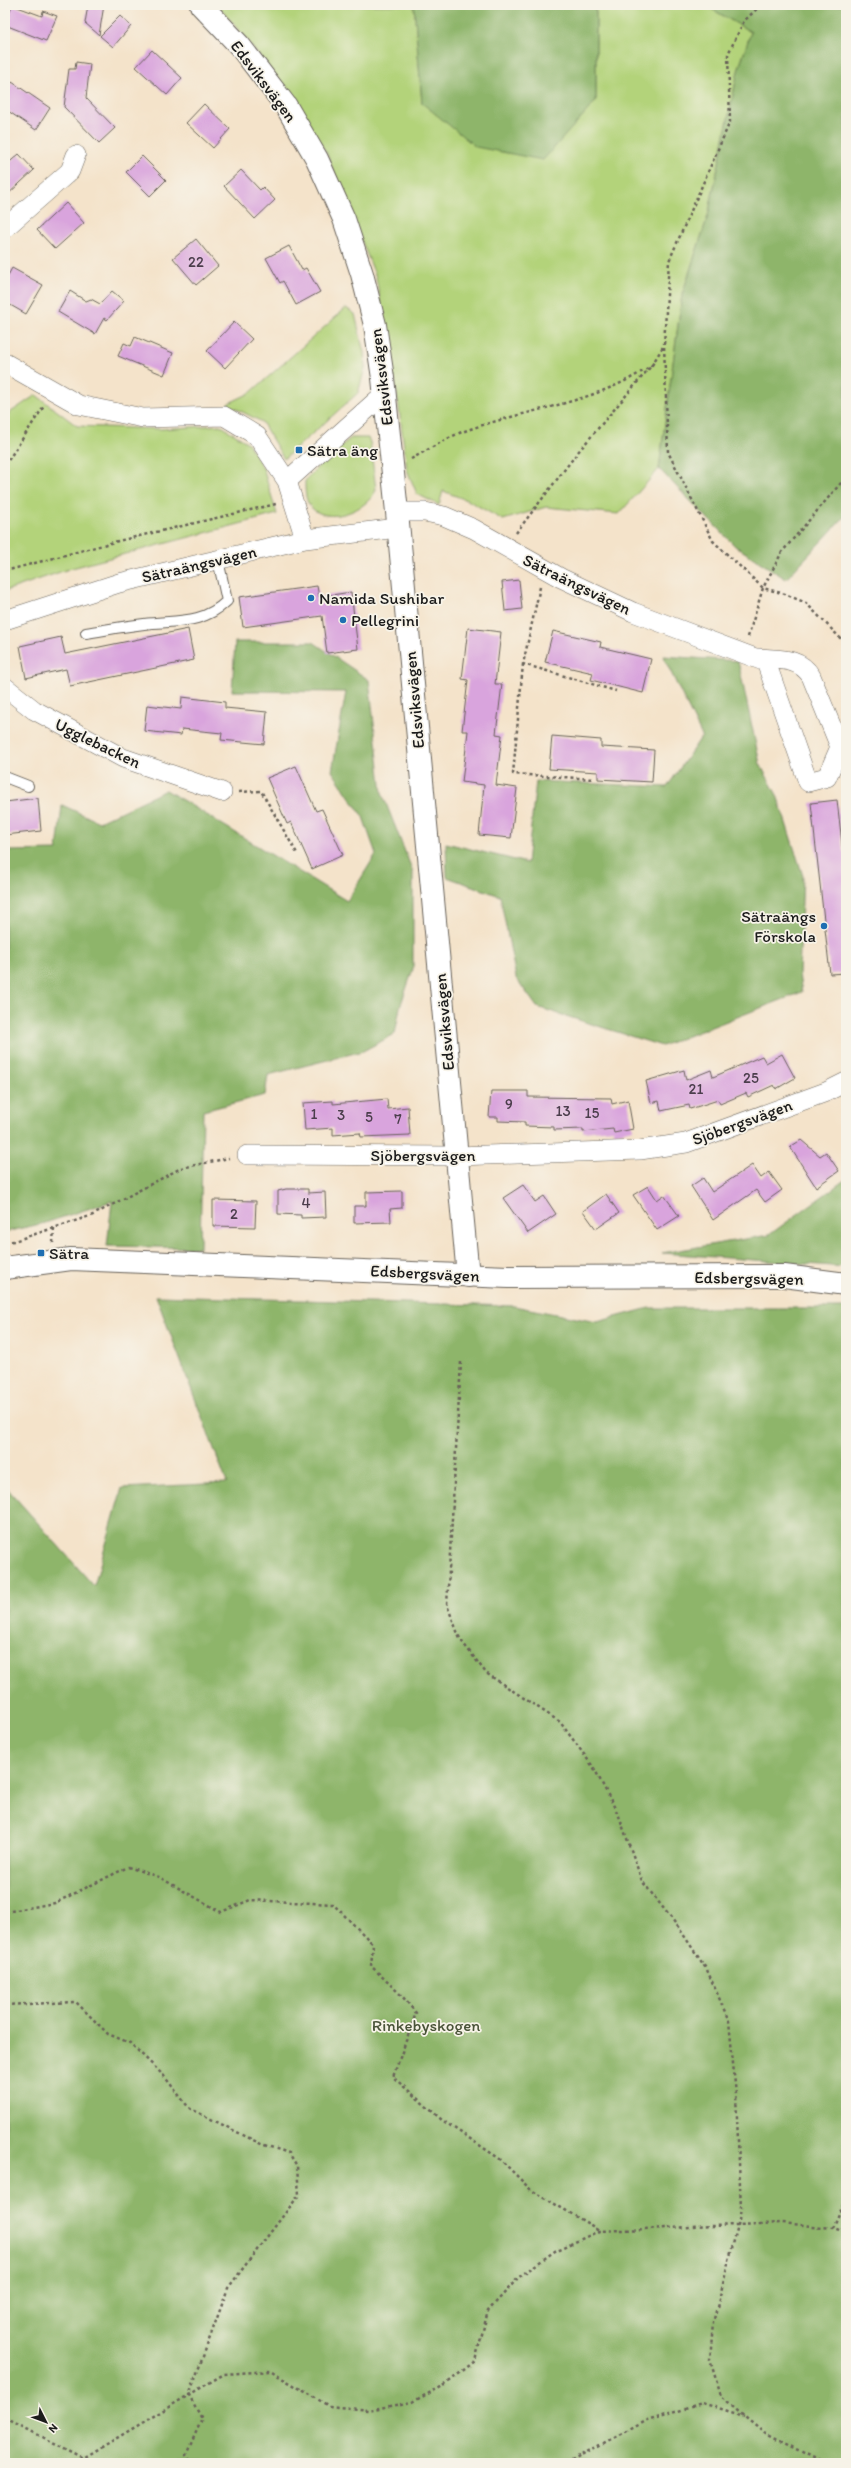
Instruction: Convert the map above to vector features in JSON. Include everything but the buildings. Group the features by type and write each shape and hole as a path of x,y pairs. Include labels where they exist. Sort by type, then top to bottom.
{"street":[{"name":"Edsviksvägen","path":"201,5 239,45 281,100 317,159 344,219 362,274 375,325 398,520 468,1276"},
{"path":"5,228 70,171 76,155"},
{"path":"5,363 79,405 142,418 224,416 257,436 287,481 291,500 305,539"},
{"path":"287,481 384,394"},
{"name":"Sätraängsvägen","path":"5,620 112,586 305,539 398,520 425,512 444,516 474,529 505,548 545,569 633,612 751,655 766,662 808,782 827,777 840,747 811,676 805,667 797,662 751,655"},
{"name":"Ugglebacken","path":"5,687 34,710 123,758 222,792"},
{"name":"Sjöbergsvägen","path":"247,1155 457,1156 640,1150 686,1143 826,1092 846,1082"},
{"name":"Edsbergsvägen","path":"5,1268 71,1259 468,1276 784,1276 846,1284"}],"lane":[{"path":"86,633 144,624 195,620 215,612 227,600 218,560"},
{"path":"5,777 28,786"}],"path":[{"path":"761,5 744,21 728,54 730,122 669,260 664,345 668,452 712,541 763,588 785,594 806,603 846,644"},
{"path":"505,548 578,452 652,365 664,345"},
{"path":"409,460 462,432 549,407 631,380 652,365"},
{"path":"5,465 54,391"},
{"path":"751,655 763,588 782,552 846,477"},
{"path":"5,571 118,541 291,500"},
{"path":"545,569 523,664 513,774 594,779"},
{"path":"523,664 616,691"},
{"path":"222,792 261,791 298,855"},
{"path":"5,1242 14,1241 93,1215 181,1168 247,1155"},
{"path":"460,1362 446,1605 460,1639 486,1673 560,1722 590,1762 619,1816 642,1882 679,1928 706,1970 729,2021 736,2095 741,2208 713,2323 710,2360 721,2396 764,2432 826,2463"},
{"path":"5,1912 55,1903 128,1867 159,1877 222,1912 250,1900 333,1904 373,1944 371,1966 402,1996 416,2013 393,2077 442,2120 500,2159 532,2190 599,2231"},
{"path":"5,2005 76,2002 108,2034 130,2043 164,2076 189,2108 261,2144 289,2153 297,2166 299,2195 228,2288 189,2395 202,2419 186,2456 192,2463"},
{"path":"833,2228 846,2197"},
{"path":"75,2463 224,2374 270,2371 329,2406 368,2410 412,2402 445,2385 475,2361 488,2311 519,2277 555,2251 599,2231 782,2223 833,2228 846,2232"},
{"path":"566,2463 647,2420 702,2403 746,2417"},
{"path":"5,2418 94,2463"},
{"path":"82,2463 84,2457"}],"green space":[{"path":"218,5 414,5 422,103 596,101 596,12 593,5 705,5 751,32 738,71 708,216 682,295 659,469 619,514 546,507 503,520 469,501 443,491 439,505 417,494 407,470 398,401 376,277 326,152 286,89"},
{"path":"414,5 593,5 596,12 596,101 543,160 476,147 422,103"},
{"path":"705,5 846,5 846,515 786,579 735,546 659,469 682,295 708,216 738,71 751,32"},
{"path":"346,308 355,314 364,353 365,368 358,393 284,459 262,422 227,404 250,393"},
{"path":"36,395 77,426 161,429 220,425 248,443 263,468 277,514 72,568 5,591 5,416"},
{"path":"351,438 368,438 370,442 376,490 366,503 349,512 340,515 322,514 314,510 309,504 306,497 305,481 326,458"},
{"path":"235,642 313,642 369,680 382,793 413,872 413,969 400,1007 395,1034 363,1051 268,1075 265,1095 203,1111 200,1248 107,1246 112,1201 45,1223 5,1232 5,851 57,850 62,805 99,822 166,790 347,901 376,854 363,817 332,771 346,692 232,691"},
{"path":"663,656 738,661 760,764 777,795 803,876 799,975 802,992 662,1046 537,1007 516,978 500,896 447,877 446,843 527,863 536,781 667,787 702,736"},
{"path":"846,1179 846,1267 662,1253 769,1235"},
{"name":"Rinkebyskogen","path":"156,1296 514,1306 597,1322 649,1308 846,1308 846,2463 5,2463 5,1486 94,1586 122,1488 227,1483"}],"place":[{"name":"Sätra äng","path":"299,450"},
{"name":"Namida Sushibar","path":"311,598"},
{"name":"Pellegrini","path":"343,620"},
{"name":"Sätraängs Förskola","path":"824,926"},
{"name":"Sätra","path":"41,1253"}]}
